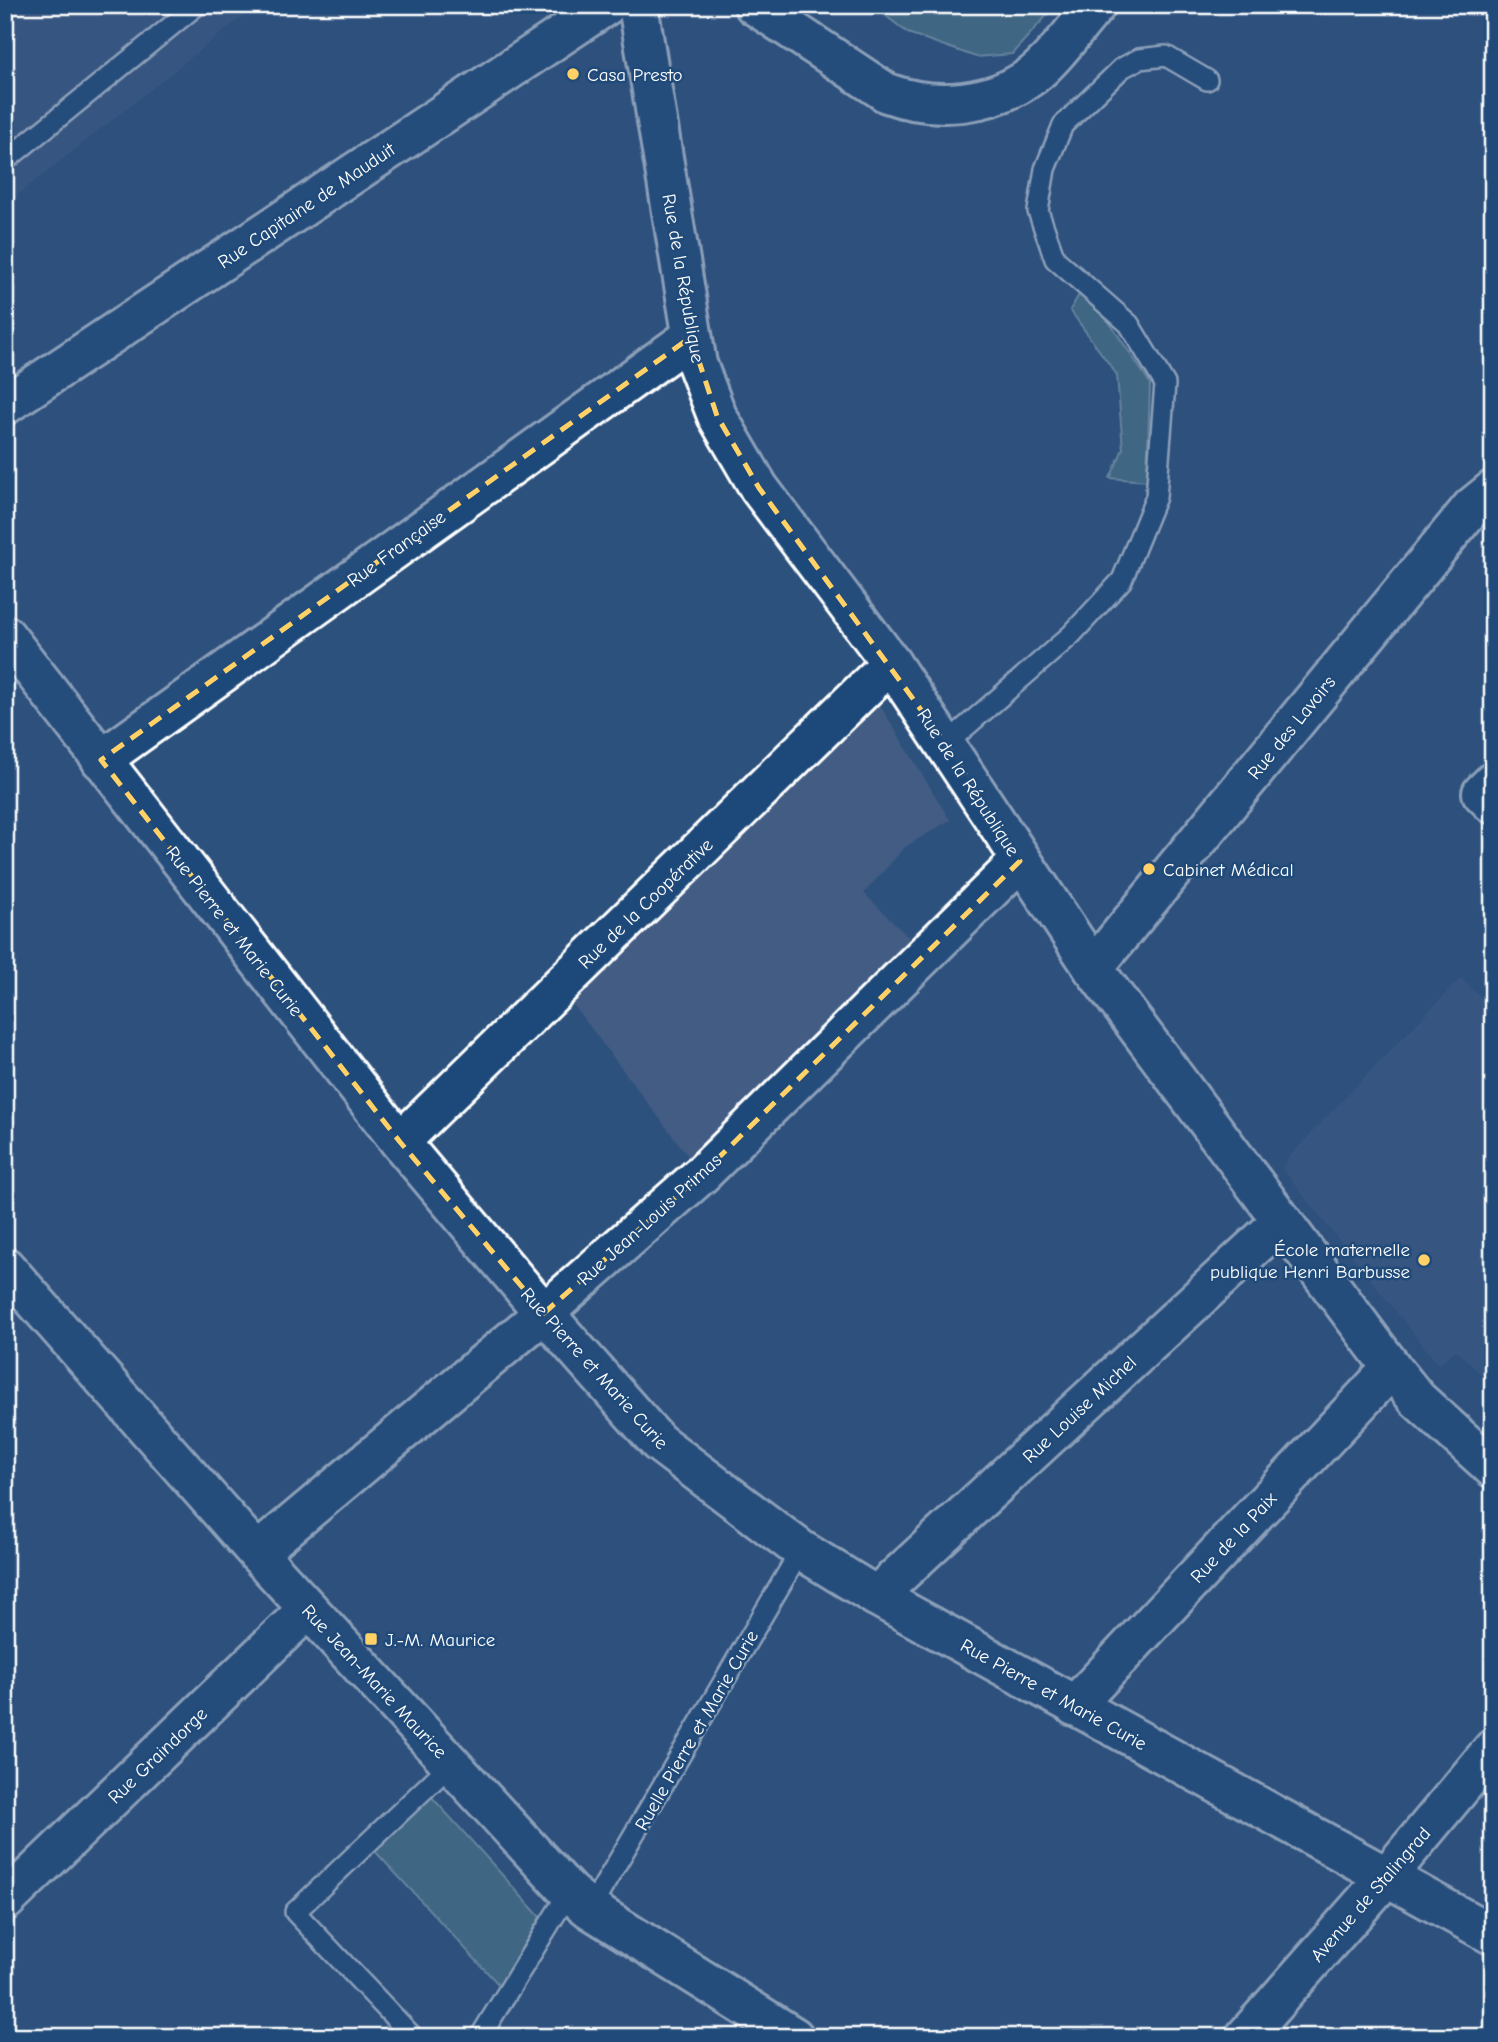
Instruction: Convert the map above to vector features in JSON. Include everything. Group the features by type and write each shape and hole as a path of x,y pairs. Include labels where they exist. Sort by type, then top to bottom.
{"street":[{"name":"Rue Capitaine de Mauduit","path":"5,405 607,5"},
{"name":"Rue de la République","path":"638,5 697,364 717,415 759,488 891,663 1093,968 1281,1222 1417,1399 1493,1468"},
{"path":"754,5 887,93 912,102 960,103 996,93 1033,74 1096,5"},
{"name":"Rue Française","path":"102,760 691,337"},
{"name":"Rue des Lavoirs","path":"1093,968 1472,507 1493,490"},
{"name":"Rue Pierre et Marie Curie","path":"5,635 400,1142 544,1313 658,1442 801,1550 876,1596 1493,1935"},
{"name":"Rue de la Coopérative","path":"400,1142 891,663"},
{"path":"1493,782 1482,793 1493,804"},
{"name":"Rue Jean-Louis Primas","path":"257,1553 544,1313 702,1174 1020,861"},
{"name":"Rue Louise Michel","path":"876,1596 1281,1222"},
{"name":"Rue Jean-Marie Maurice","path":"5,1267 257,1553 580,1901 794,2037"},
{"name":"Rue de la Paix","path":"1074,1706 1392,1368"},
{"name":"Rue Graindorge","path":"5,1901 308,1609"},
{"name":"Avenue de Stalingrad","path":"1245,2037 1388,1875 1493,1749"}],"lane":[{"path":"5,161 197,5"},
{"path":"946,744 1071,635 1122,580 1156,497 1165,384 1129,324 1055,259 1038,211 1045,169 1063,125 1122,68 1139,59 1166,56 1207,80"},
{"name":"Ruelle Pierre et Marie Curie","path":"480,2037 580,1901 801,1550"},
{"path":"413,2037 295,1912 451,1764"}],"highlighted area":[{"path":"691,337 717,416 759,488 946,744 1020,861 702,1174 544,1313 400,1142 101,760"}],"shaded area":[{"path":"5,5 257,5 5,205"},
{"path":"878,702 950,820 905,847 864,893 911,940 692,1161 571,1002"},
{"name":"École maternelle publique Henri Barbusse","path":"1461,978 1493,1009 1493,1386 1456,1350 1438,1364 1282,1169 1287,1159 1331,1112"}],"green space":[{"path":"872,5 1056,5 1012,54 976,57 908,33"},
{"path":"1080,293 1109,322 1150,383 1147,481 1110,478 1123,449 1117,375 1070,310"},
{"path":"430,1795 540,1917 500,1986 373,1849"}],"place":[{"name":"Casa Presto","path":"573,74"},
{"name":"Cabinet Médical","path":"1149,869"},
{"name":"École maternelle publique Henri Barbusse","path":"1424,1260"},
{"name":"J.-M. Maurice","path":"371,1639"}]}
